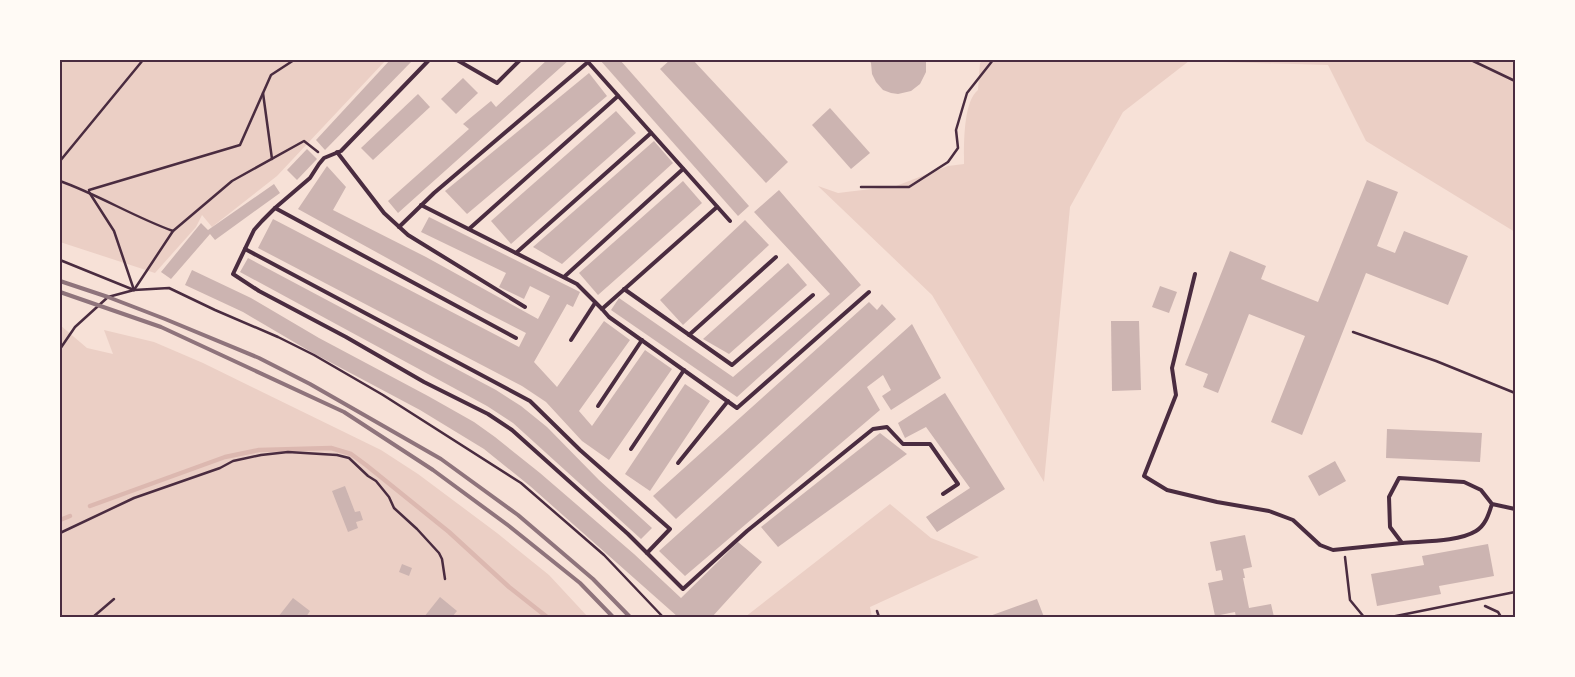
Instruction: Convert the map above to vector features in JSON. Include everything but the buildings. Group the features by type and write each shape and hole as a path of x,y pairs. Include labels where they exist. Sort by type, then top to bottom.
{"lane":[{"path":"429,60 341,151 324,158 310,178 275,208 254,230 233,274 259,291 346,337 424,382 488,414 512,430 648,553 684,589 747,530 872,429 887,427 903,444 930,444 958,484 943,494"},
{"path":"458,60 497,83 520,60"},
{"path":"399,227 434,193 588,62 730,221"},
{"path":"469,230 618,96"},
{"path":"516,253 651,133"},
{"path":"337,152 384,213 408,235 525,307"},
{"path":"564,278 683,169"},
{"path":"421,205 577,284 609,317 737,408 869,292"},
{"path":"602,309 717,207"},
{"path":"275,208 516,338"},
{"path":"245,249 530,401 580,450 670,529 648,553"},
{"path":"689,334 776,257"},
{"path":"1195,274 1172,368 1176,395 1144,476 1167,490 1269,511 1293,520 1320,545 1332,550 1459,538 1478,530 1488,518 1492,504"},
{"path":"624,289 732,365 813,295"},
{"path":"571,340 595,303"},
{"path":"598,406 642,340"},
{"path":"631,449 684,370"},
{"path":"678,463 728,401"},
{"path":"1402,543 1390,527 1389,497 1399,478 1464,482 1482,490 1492,504 1515,509"}],"path":[{"path":"60,161 143,60"},
{"path":"87,190 240,145 271,75 294,60"},
{"path":"861,187 909,187 948,162 958,148 956,130 968,93 993,60"},
{"path":"1471,60 1515,81"},
{"path":"263,94 272,159"},
{"path":"134,290 173,231 232,181 304,141 324,158"},
{"path":"60,180 87,190 150,222 173,231"},
{"path":"87,190 114,231 134,290"},
{"path":"60,260 134,290"},
{"path":"60,349 75,327 108,297 134,290 169,288 314,355 383,395 521,483 604,555 664,617"},
{"path":"1353,332 1436,361 1515,393"},
{"path":"60,533 134,498 233,462 261,455 288,452 336,455 349,458 376,481 389,497 394,508 439,553 446,579"},
{"path":"1344,549 1350,600 1364,617"},
{"path":"1391,617 1515,592"},
{"path":"93,617 114,600"},
{"path":"1485,606 1498,612 1501,617"},
{"path":"877,611 878,617"}],"shaded area":[{"path":"60,60 386,60 277,176 212,227 202,215 196,227 155,273 60,242"},
{"path":"984,60 1515,60 1515,232 1366,141 1328,65 1189,61 1123,112 1070,207 1044,482 932,295 818,186 838,193 896,186 948,166 964,164 964,135 967,114 969,104 978,90 980,63"},
{"path":"60,325 87,348 113,354 104,330 154,342 203,363 381,450 418,474 497,533 549,575 588,617 60,617"},
{"path":"890,504 931,538 979,557 870,607 872,617 745,617"}],"waterway":[{"path":"90,506 225,457 259,450 331,448 351,454 366,465 449,532 509,587 547,617"},
{"path":"60,520 70,516"}],"railway":[{"path":"60,281 165,319 259,358 310,384 441,459 518,515 593,579 630,617"},
{"path":"60,292 161,327 344,412 433,470 509,526 580,583 613,617"}]}
